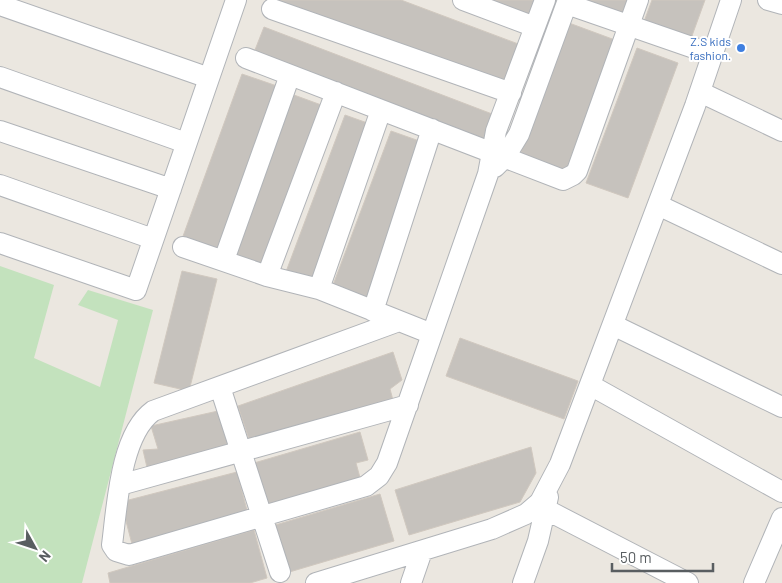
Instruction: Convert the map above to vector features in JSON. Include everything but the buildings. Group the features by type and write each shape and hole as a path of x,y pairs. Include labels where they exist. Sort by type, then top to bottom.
{"street":[{"path":"463,0 535,27"},
{"path":"499,155 496,131 545,0"},
{"path":"246,58 563,180 573,176 577,171 638,0"},
{"path":"316,583 492,529 526,514 540,502 552,475 560,464 613,325 700,92 731,0"},
{"path":"768,0 782,4"},
{"path":"0,243 136,290 209,78 233,1"},
{"path":"399,321 153,411 143,419 134,432 120,486 112,545 116,551 129,555 366,486 379,476 387,463 408,405 488,174 499,155 519,134 568,2 629,26 700,50"},
{"path":"0,5 209,78"},
{"path":"272,8 511,93"},
{"path":"224,260 290,75"},
{"path":"0,77 186,143"},
{"path":"267,276 336,92"},
{"path":"700,92 782,131"},
{"path":"319,289 381,110"},
{"path":"373,311 432,129"},
{"path":"0,131 171,188"},
{"path":"0,185 154,239"},
{"path":"658,205 782,264"},
{"path":"183,247 267,276 319,289 432,334"},
{"path":"613,325 782,407"},
{"path":"590,385 782,492"},
{"path":"220,387 280,572"},
{"path":"120,486 408,405"},
{"path":"523,583 538,541 552,475"},
{"path":"545,509 688,583"},
{"path":"754,583 782,518"},
{"path":"411,583 422,551"}],"green space":[{"path":"0,266 54,285 34,358 100,387 118,320 78,305 88,290 153,310 82,583 0,583"}],"place":[{"name":"Z.S kids fashion.","path":"741,48"}]}
